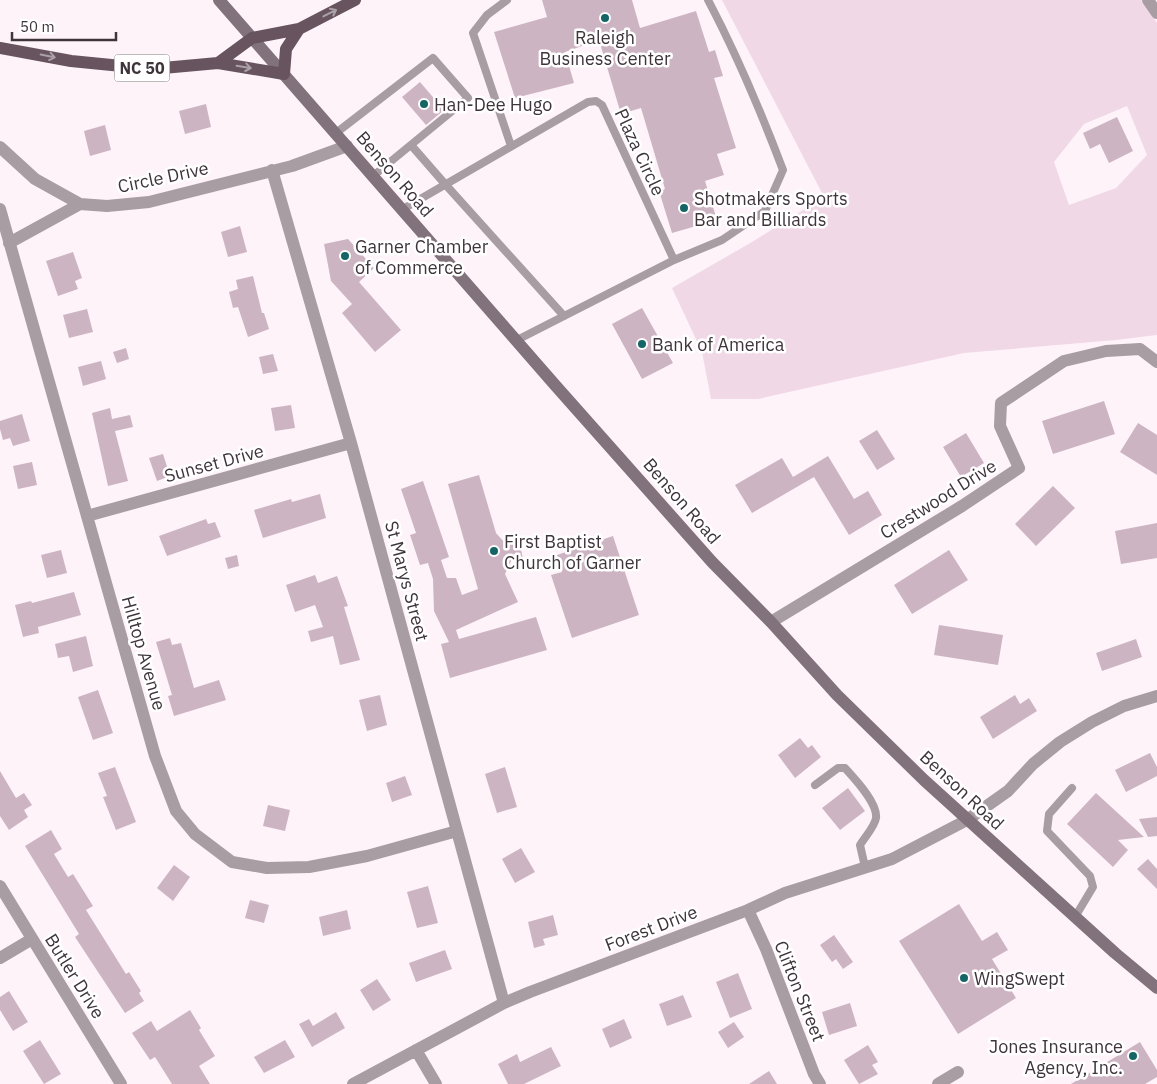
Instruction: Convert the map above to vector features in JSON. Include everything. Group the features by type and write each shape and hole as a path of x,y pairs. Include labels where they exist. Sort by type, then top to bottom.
{"main road":[{"name":"Benson Road","path":"219,0 712,562 771,622 837,694 967,820 1116,954 1157,988"},
{"path":"218,63 252,38 298,29 355,0"},
{"path":"284,74 286,49 298,29"},
{"name":"NC 50","path":"0,48 71,61 152,69 218,63 284,74"}],"street":[{"path":"1148,0 1157,13"},
{"name":"Circle Drive","path":"0,147 35,179 80,204 107,206 149,202 292,166 347,146"},
{"name":"St Marys Street","path":"272,170 351,444 504,1003"},
{"path":"9,243 80,204"},
{"name":"Hilltop Avenue","path":"0,208 155,756 176,811 195,834 232,862 267,868 309,867 368,856 457,830"},
{"name":"Crestwood Drive","path":"771,622 962,506 1019,468 1000,426 1001,404 1064,362 1106,351 1140,349 1157,362"},
{"name":"Sunset Drive","path":"87,516 351,444"},
{"name":"Forest Drive","path":"353,1084 504,1003 748,910 785,893 892,859 967,820 1008,791 1033,764 1060,742 1092,722 1124,706 1157,696"},
{"name":"Butler Drive","path":"0,886 122,1084"},
{"name":"Clifton Street","path":"748,910 769,958 814,1074 820,1084"},
{"path":"0,958 32,939"},
{"path":"416,1050 436,1084"},
{"path":"938,1084 958,1072"}],"lane":[{"path":"507,0 487,14 473,33 511,146"},
{"path":"517,340 674,260 722,240 765,211 783,170 764,121 708,0"},
{"path":"336,132 434,58 468,98 373,176"},
{"name":"Plaza Circle","path":"403,210 588,102 596,101 602,105 607,114 674,260"},
{"path":"411,145 564,316"},
{"path":"815,785 838,768 845,768 859,784 876,811 876,820 860,845 865,867"},
{"path":"1072,788 1049,814 1047,831 1090,876 1092,888 1075,917"}],"shaded area":[{"path":"722,0 1141,0 1157,23 1157,335 964,353 758,399 711,399 702,352 672,288 752,242 824,197","holes":["1127,106 1147,155 1116,188 1069,205 1054,162 1084,124"]}],"building":[{"path":"542,0 632,0 640,28 696,11 709,52 715,50 723,76 714,78 736,148 717,154 724,175 705,181 717,220 672,233 659,191 665,189 641,108 621,114 599,40 565,52 574,83 515,98 494,32 547,17"},
{"name":"Han-Dee Hugo","path":"420,82 444,110 426,125 402,97"},
{"path":"206,104 211,127 185,134 179,111"},
{"path":"1117,117 1133,151 1109,163 1100,144 1090,149 1083,133"},
{"path":"105,125 111,150 90,156 84,131"},
{"path":"240,226 247,252 228,257 221,232"},
{"path":"348,239 374,268 359,282 401,330 375,352 342,313 352,304 331,281 324,244"},
{"path":"73,252 82,278 75,281 78,289 58,296 46,261"},
{"path":"253,276 262,313 264,313 269,329 248,337 238,307 233,308 229,292 238,289 236,280"},
{"name":"Bank of America","path":"642,308 673,363 642,379 612,324"},
{"path":"87,309 93,332 69,338 63,315"},
{"path":"126,348 129,359 117,363 113,352"},
{"path":"273,354 278,371 263,374 259,357"},
{"path":"101,361 106,379 83,386 78,367"},
{"path":"1104,401 1115,434 1053,454 1042,421"},
{"path":"291,405 295,428 275,431 271,408"},
{"path":"110,408 112,419 130,415 133,427 115,431 128,481 108,486 92,413"},
{"path":"22,414 30,441 13,446 10,438 3,440 0,421"},
{"path":"1138,423 1157,435 1157,475 1120,452"},
{"path":"877,430 895,459 877,470 859,441"},
{"path":"966,433 984,463 961,477 943,447"},
{"path":"163,454 170,476 157,481 149,458"},
{"path":"828,456 854,499 868,491 882,515 849,535 814,477 752,513 735,485 782,458 793,477"},
{"path":"32,462 37,485 18,489 13,466"},
{"path":"479,475 496,533 505,543 519,540 523,559 511,561 505,574 518,602 456,630 459,639 536,617 547,650 450,678 441,644 449,642 434,611 433,579 428,563 420,565 410,535 416,533 401,489 423,481 449,557 441,560 447,578 456,578 462,595 478,589 448,484"},
{"path":"1053,486 1075,508 1036,546 1015,524"},
{"path":"320,494 326,518 263,538 254,510 291,499 292,502"},
{"path":"206,519 208,524 215,522 221,537 167,556 159,536"},
{"path":"1157,523 1157,558 1121,564 1115,531"},
{"path":"613,536 639,615 572,638 551,575 562,572 557,555"},
{"path":"61,550 67,573 47,578 41,555"},
{"path":"949,550 968,580 912,614 894,585"},
{"path":"237,555 239,566 228,569 225,558"},
{"path":"315,575 318,583 337,576 348,606 344,607 360,660 340,665 333,636 311,642 308,631 323,627 315,605 295,612 286,585"},
{"path":"74,592 81,615 38,627 39,633 23,637 15,605 31,601 32,603"},
{"path":"939,625 1003,635 998,665 934,655"},
{"path":"86,636 93,666 73,672 69,656 58,658 55,644"},
{"path":"170,638 172,645 181,643 194,688 219,680 226,700 174,716 168,696 172,695 156,642"},
{"path":"1136,639 1142,657 1102,671 1096,653"},
{"path":"98,690 113,733 93,740 78,697"},
{"path":"380,695 387,725 367,731 359,700"},
{"path":"1015,695 1020,704 1029,698 1037,711 993,739 980,717"},
{"path":"800,738 808,748 812,745 821,757 795,778 778,755"},
{"path":"1150,753 1157,767 1157,776 1126,792 1115,770"},
{"path":"115,767 136,822 116,830 103,797 107,796 98,773"},
{"path":"505,767 517,807 497,813 485,774"},
{"path":"0,771 16,798 24,793 32,805 24,810 28,817 9,830 0,816"},
{"path":"405,776 412,795 392,802 386,783"},
{"path":"848,788 865,811 840,830 822,808"},
{"path":"1096,793 1144,837 1118,840 1128,850 1113,867 1067,824"},
{"path":"268,805 290,810 285,831 263,826"},
{"path":"1157,817 1157,836 1148,837 1139,819"},
{"path":"51,830 62,849 54,854 68,877 73,874 93,906 86,910 126,974 129,972 141,991 139,993 144,1001 125,1013 75,937 79,934 25,846"},
{"path":"521,848 535,872 515,883 502,859"},
{"path":"1148,859 1157,869 1157,889 1137,869"},
{"path":"174,865 190,877 173,901 157,888"},
{"path":"428,886 438,923 417,928 407,892"},
{"path":"250,900 269,905 264,923 245,918"},
{"name":"WingSwept","path":"959,904 982,941 997,932 1008,950 992,959 1016,998 958,1034 899,941"},
{"path":"347,910 351,929 323,936 319,917"},
{"path":"553,915 558,935 543,939 545,945 534,948 528,922"},
{"path":"834,935 853,962 843,969 836,959 832,962 820,945"},
{"path":"445,950 452,969 416,982 409,963"},
{"path":"738,973 752,1009 730,1018 716,982"},
{"path":"377,979 391,1000 373,1011 360,990"},
{"path":"9,991 28,1022 13,1031 0,1010 0,997"},
{"path":"683,995 692,1017 667,1026 659,1004"},
{"path":"850,1003 857,1026 829,1035 822,1012"},
{"path":"190,1010 201,1028 199,1030 215,1056 199,1066 210,1084 172,1084 155,1057 150,1060 132,1033 151,1021 157,1031"},
{"path":"336,1012 345,1028 312,1047 299,1024 309,1019 313,1026"},
{"path":"624,1019 632,1038 610,1048 602,1029"},
{"path":"734,1022 744,1037 728,1048 718,1032"},
{"path":"40,1040 61,1074 44,1084 23,1051"},
{"path":"285,1040 295,1057 264,1073 254,1057"},
{"name":"Jones Insurance Agency, Inc.","path":"1140,1042 1157,1070 1157,1077 1145,1084 1071,1084"},
{"path":"868,1045 878,1062 872,1065 878,1074 859,1084 844,1060"},
{"path":"551,1047 561,1066 524,1084 508,1084 498,1064 517,1054 520,1062"},
{"path":"769,1071 777,1084 749,1084"}],"place":[{"name":"Raleigh Business Center","path":"605,18"},
{"name":"Han-Dee Hugo","path":"424,104"},
{"name":"Shotmakers Sports Bar and Billiards","path":"684,208"},
{"name":"Garner Chamber of Commerce","path":"345,256"},
{"name":"Bank of America","path":"642,344"},
{"name":"First Baptist Church of Garner","path":"494,551"},
{"name":"WingSwept","path":"964,978"},
{"name":"Jones Insurance Agency, Inc.","path":"1133,1056"}]}
